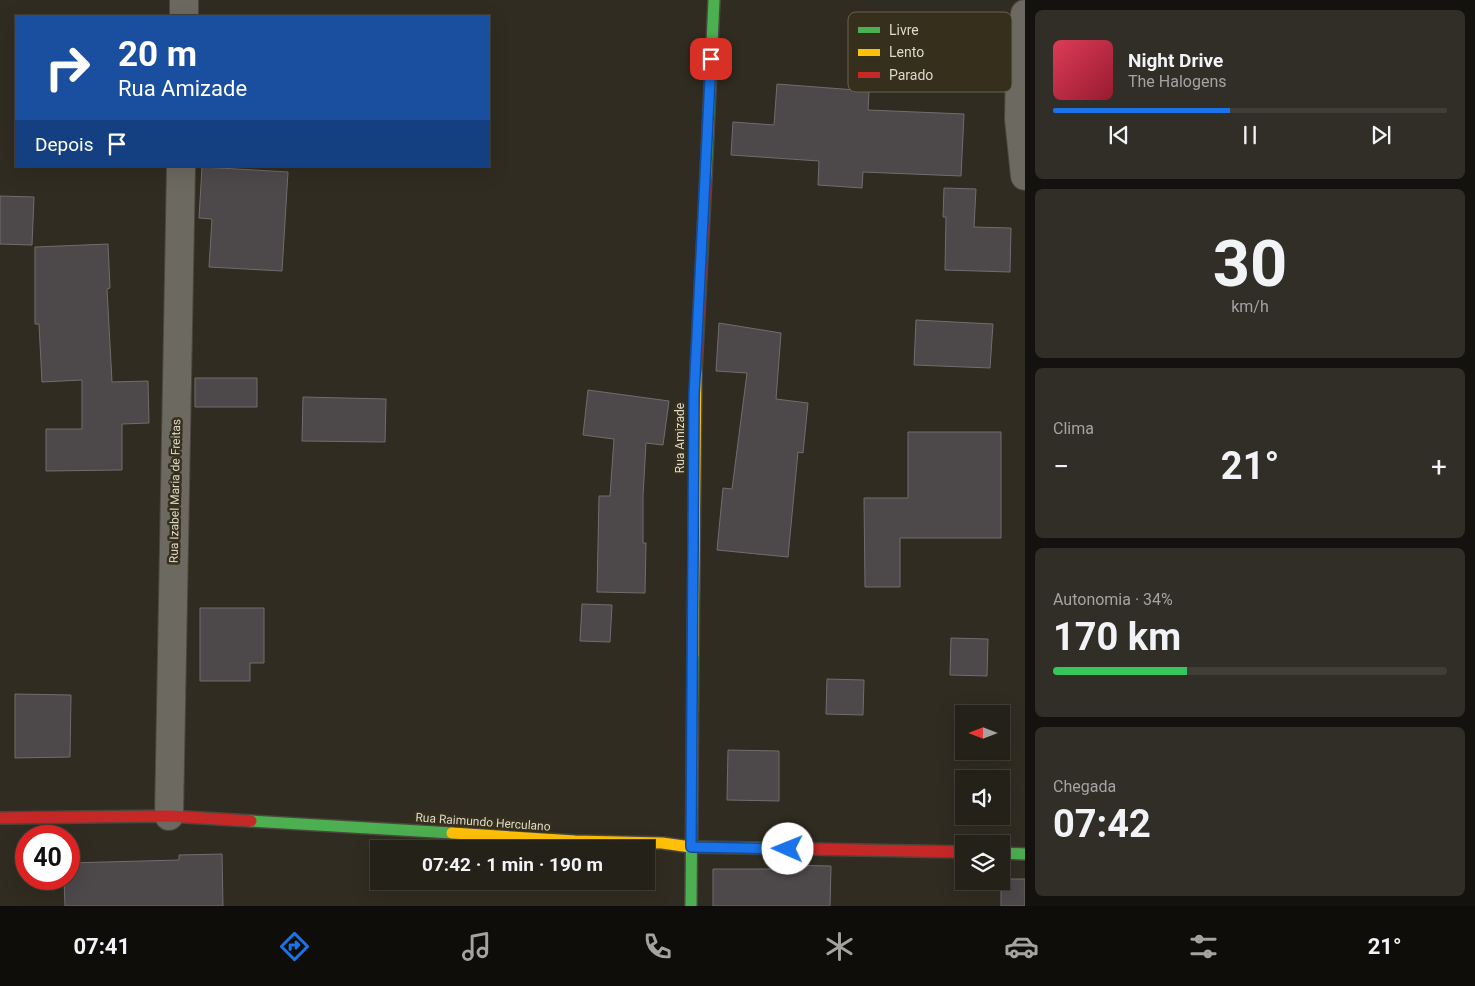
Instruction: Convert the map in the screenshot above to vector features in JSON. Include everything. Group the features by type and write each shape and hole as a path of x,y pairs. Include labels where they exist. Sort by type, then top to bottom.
{"street":[{"path":"184,0 184,15"},
{"name":"Rua Amizade","path":"691,906 694,395 714,0"},
{"path":"1025,14 1020,61 1019,119 1025,176"},
{"name":"Rua Izabel Maria de Freitas","path":"169,816 181,167"},
{"name":"Rua Raimundo Herculano","path":"0,818 169,816 575,841 662,843 691,847 955,852"},
{"path":"1010,853 1025,854"}],"building":[{"path":"777,84 848,89 848,92 869,92 868,110 964,114 961,176 863,172 862,188 818,185 819,161 731,155 733,122 774,125"},
{"path":"202,167 288,172 282,271 209,267 212,219 199,218"},
{"path":"944,188 976,189 974,227 1011,228 1010,272 945,270 946,217 943,217"},
{"path":"0,196 34,197 32,245 0,244"},
{"path":"108,244 110,288 107,289 112,382 148,381 149,423 122,424 122,470 46,471 46,429 82,429 82,380 42,382 39,324 35,324 35,247"},
{"path":"916,320 993,324 990,368 914,365"},
{"path":"719,323 781,333 776,399 808,403 803,453 798,452 788,557 717,550 723,488 732,489 747,373 716,371"},
{"path":"195,378 257,378 257,407 195,407"},
{"path":"588,390 669,401 663,445 646,443 643,496 643,543 646,543 645,593 597,592 599,496 610,496 614,439 583,435"},
{"path":"303,397 386,399 385,442 302,441"},
{"path":"908,432 1001,432 1001,538 900,538 900,587 865,587 864,498 908,498"},
{"path":"582,604 612,605 610,642 580,641"},
{"path":"200,608 264,608 264,663 250,663 250,681 200,681"},
{"path":"951,638 988,639 987,676 950,675"},
{"path":"827,679 864,680 863,715 826,714"},
{"path":"15,694 71,695 70,757 15,758"},
{"path":"728,750 779,751 779,801 727,800"},
{"path":"222,854 223,906 65,906 64,890 80,890 80,863 179,860 179,855"},
{"path":"784,865 831,866 830,906 713,906 713,869 783,869"},
{"path":"1010,879 1025,879 1025,906 1001,906 1001,890 1010,890"}],"traffic: fast":[{"path":"706,176 714,0"},
{"path":"691,906 693,655"},
{"path":"251,821 452,833"},
{"path":"1010,853 1025,854"}],"traffic: slow":[{"path":"693,655 696,371"},
{"path":"452,833 575,841 662,843 691,847 809,849"}],"traffic: jam":[{"path":"696,371 706,176"},
{"path":"0,818 169,816 251,821"},
{"path":"809,849 955,852"}],"route":[{"path":"711,59 694,395 691,847 788,849"}]}
